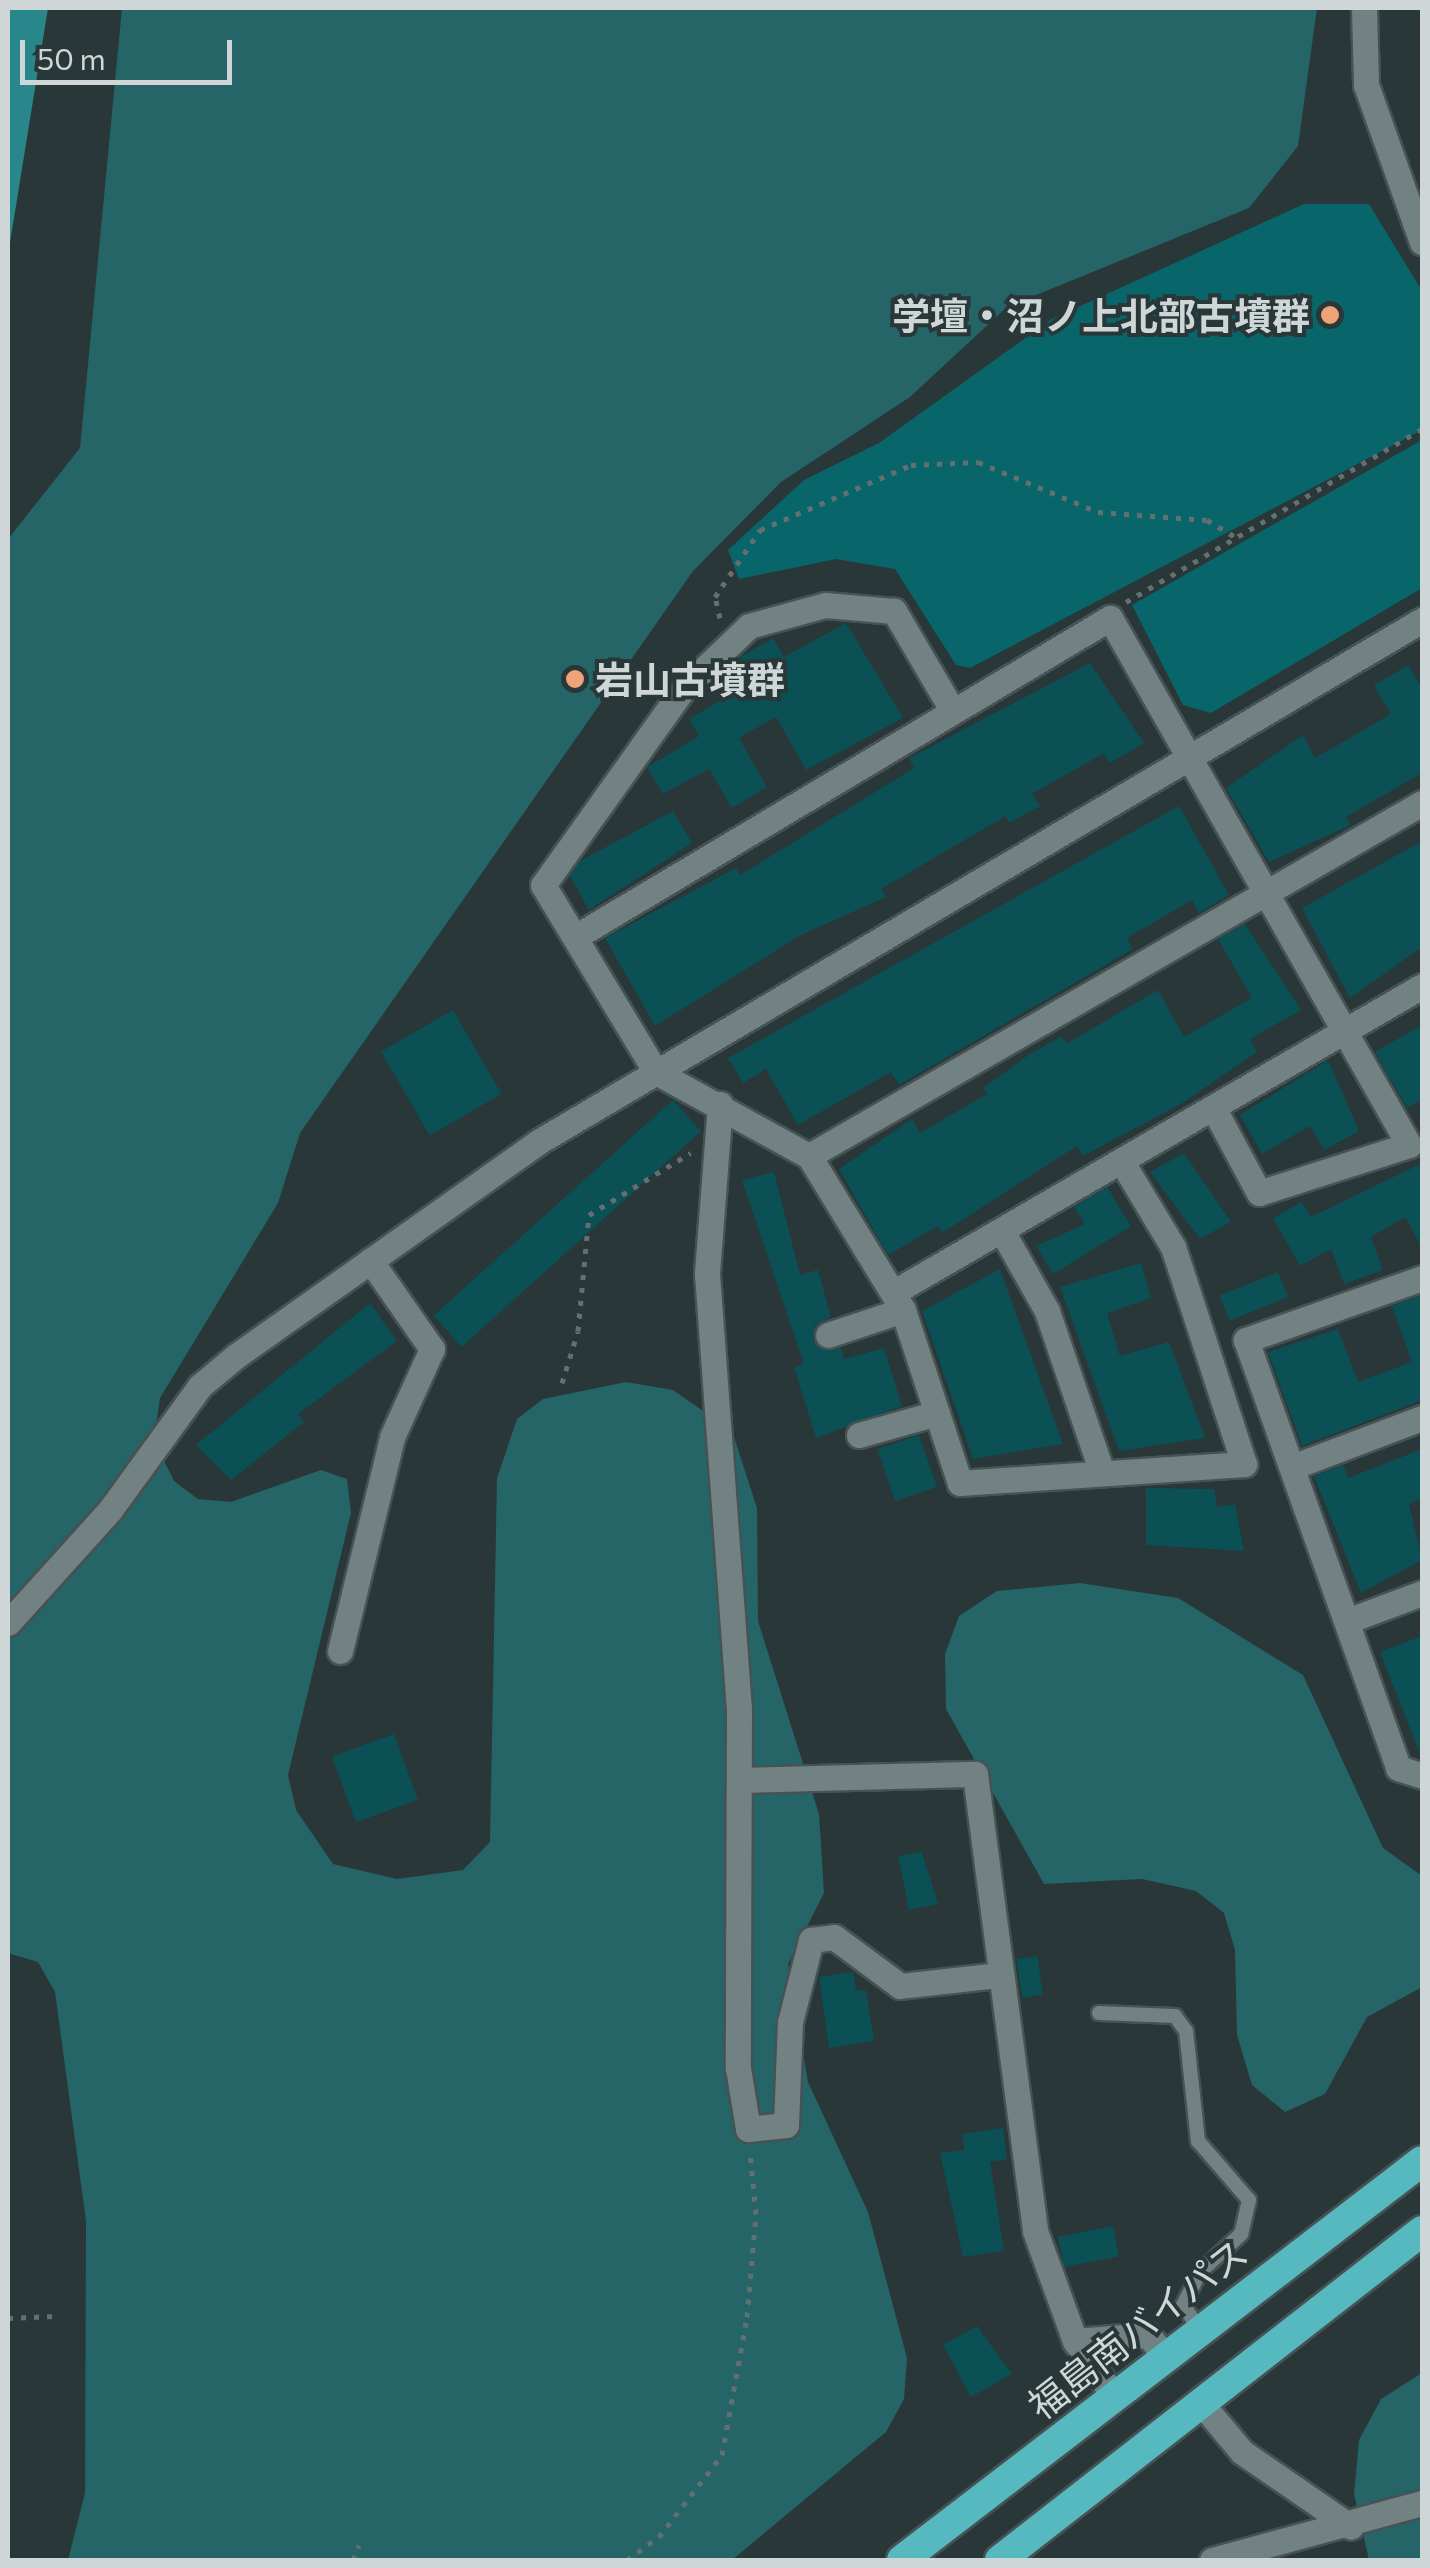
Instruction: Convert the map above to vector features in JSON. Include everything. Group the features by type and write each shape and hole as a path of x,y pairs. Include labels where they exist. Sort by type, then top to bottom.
{"highway":[{"name":"福島南バイパス","path":"902,2560 1422,2161"},
{"path":"1000,2560 1422,2230"}],"street":[{"path":"1364,8 1366,85 1422,242"},
{"path":"951,708 894,611 875,604 787,612 727,645 542,874 574,937 656,1072 810,1156 898,1301 960,1483 1244,1464 1173,1247 1122,1162"},
{"path":"574,937 951,708 1110,618 1409,1144 1259,1193 1214,1109"},
{"path":"8,1623 110,1510 200,1386 370,1260 538,1142 1422,620"},
{"path":"810,1156 1422,803"},
{"path":"828,1335 898,1301 1002,1231 1422,986"},
{"path":"720,1104 714,1138 707,1274 742,1780 738,2068 748,2129 786,2126 790,2022 810,1940 834,1937 900,1986 998,1974"},
{"path":"1002,1231 1047,1311 1102,1472"},
{"path":"340,1651 392,1437 432,1349 370,1260"},
{"path":"1422,1278 1246,1340 1398,1768 1422,1776"},
{"path":"860,1435 937,1413"},
{"path":"1292,1466 1422,1418"},
{"path":"1346,1621 1422,1593"},
{"path":"742,1780 974,1774 1035,2231 1075,2341 1114,2396"},
{"path":"1075,2341 1148,2335 1166,2357"},
{"path":"1201,2403 1242,2452 1351,2527"},
{"path":"1212,2560 1351,2527 1422,2503"}],"lane":[{"path":"1099,2013 1175,2016 1186,2032 1198,2141 1249,2200 1241,2234 1200,2272 1183,2305 1200,2330"}],"path":[{"path":"1110,618 1235,537 1422,429"},
{"path":"727,645 715,596 760,530 911,464 978,462 1098,512 1207,520 1235,537"},
{"path":"562,1383 578,1331 589,1215 714,1138"},
{"path":"627,2560 660,2536 722,2455 737,2400 756,2214 748,2129"},
{"path":"8,2318 55,2316"},
{"path":"352,2560 359,2545"}],"shaded area":[{"path":"8,8 48,8 8,255"},
{"path":"122,8 1317,8 1298,146 1249,208 1007,307 910,397 781,482 693,571 300,1133 278,1203 160,1398 154,1440 174,1481 198,1499 231,1502 321,1470 347,1479 351,1513 288,1775 296,1810 333,1864 397,1879 463,1870 490,1842 497,1478 517,1419 543,1399 626,1382 673,1390 732,1431 757,1508 758,1621 819,1814 824,1893 788,1964 808,2082 868,2212 907,2358 904,2399 886,2432 732,2560 68,2560 85,2493 86,2221 55,1992 38,1962 8,1953 8,539 80,448"},
{"path":"1304,204 1369,204 1422,291 1422,430 970,668 956,665 895,569 836,559 739,579 728,550 804,480 879,443 1052,319"},
{"path":"1422,440 1422,588 1211,713 1183,705 1132,605"},
{"path":"1080,1583 1178,1598 1303,1675 1383,1848 1422,1876 1422,1987 1367,2017 1325,2094 1285,2112 1252,2085 1237,2035 1235,1950 1224,1913 1196,1891 1142,1879 1044,1884 946,1709 945,1654 959,1616 997,1591"},
{"path":"1422,2373 1422,2560 1369,2560 1354,2494 1359,2440 1381,2399"}],"building":[{"path":"846,623 903,718 806,770 776,717 739,738 767,787 732,808 709,769 663,794 647,767 699,736 689,719 750,683 739,658 773,638 784,657"},
{"path":"1090,663 1144,743 1110,763 1104,753 1032,794 1040,806 1009,823 1006,816 881,889 886,897 799,936 655,1026 605,938 736,868 740,875 914,768 909,758"},
{"path":"1409,665 1422,689 1422,773 1346,817 1351,825 1269,862 1226,788 1303,735 1315,758 1391,714 1374,685"},
{"path":"1179,806 1229,895 1199,913 1192,900 1127,938 1133,949 899,1085 891,1072 798,1125 766,1069 743,1083 728,1058"},
{"path":"673,811 692,843 589,910 570,876 580,861"},
{"path":"1422,841 1422,947 1350,998 1302,908"},
{"path":"1245,924 1301,1010 1250,1039 1257,1052 1181,1104 1083,1156 1077,1146 942,1233 938,1226 888,1255 839,1169 912,1119 920,1133 987,1094 983,1088 1030,1054 1062,1036 1066,1044 1158,990 1184,1037 1252,998 1218,939"},
{"path":"453,1010 502,1094 430,1136 381,1052"},
{"path":"1422,1025 1422,1099 1407,1108 1375,1052"},
{"path":"1328,1060 1359,1131 1324,1150 1310,1126 1262,1154 1240,1115"},
{"path":"673,1100 701,1131 462,1347 434,1315"},
{"path":"1184,1153 1231,1222 1200,1239 1150,1172"},
{"path":"1422,1163 1422,1248 1405,1217 1371,1237 1383,1270 1344,1284 1331,1249 1300,1266 1273,1218 1302,1202 1311,1217"},
{"path":"774,1172 800,1275 818,1270 831,1317 815,1325 813,1341 841,1348 844,1359 884,1348 902,1406 816,1438 794,1367 804,1364 742,1180"},
{"path":"1107,1187 1131,1226 1053,1274 1036,1246 1085,1224 1074,1207"},
{"path":"1141,1263 1151,1298 1107,1313 1120,1356 1169,1342 1205,1438 1119,1451 1060,1287"},
{"path":"1000,1269 1063,1444 973,1459 922,1311"},
{"path":"1278,1272 1288,1297 1230,1321 1220,1296"},
{"path":"1422,1295 1422,1400 1302,1446 1268,1352 1338,1329 1358,1382 1412,1362 1392,1306"},
{"path":"370,1303 397,1341 298,1414 304,1422 231,1480 196,1445"},
{"path":"919,1435 937,1487 895,1501 877,1449"},
{"path":"1422,1449 1422,1499 1409,1504 1422,1560 1361,1593 1314,1476 1344,1465 1348,1478"},
{"path":"1146,1488 1214,1489 1217,1507 1235,1504 1244,1551 1146,1545"},
{"path":"1422,1636 1422,1759 1380,1652"},
{"path":"394,1734 418,1800 356,1822 332,1757"},
{"path":"922,1852 938,1904 909,1910 898,1856"},
{"path":"1037,1956 1043,1995 1022,1998 1016,1959"},
{"path":"853,1972 856,1991 866,1990 874,2041 829,2048 819,1977"},
{"path":"1003,2128 1007,2159 990,2162 1004,2251 963,2257 940,2153 964,2150 962,2134"},
{"path":"1113,2226 1119,2256 1064,2267 1058,2237"},
{"path":"977,2326 1012,2374 971,2397 943,2345"}],"place":[{"name":"学壇・沼ノ上北部古墳群","path":"1330,315"},
{"name":"岩山古墳群","path":"575,679"}]}
